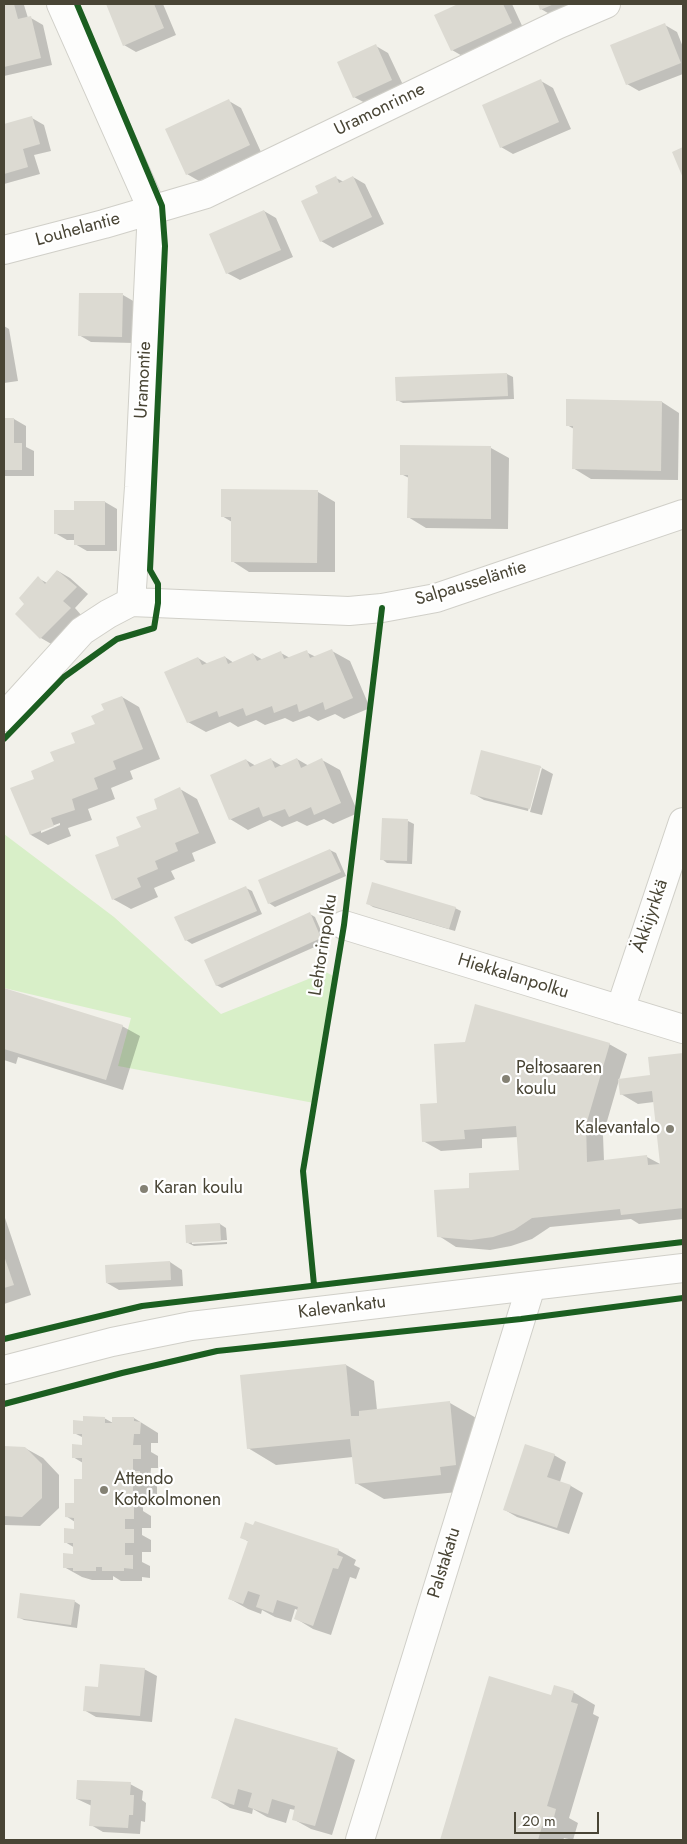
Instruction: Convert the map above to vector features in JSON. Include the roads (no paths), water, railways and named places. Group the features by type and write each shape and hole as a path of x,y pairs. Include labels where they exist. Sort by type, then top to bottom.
{"street":[{"name":"Uramontie","path":"60,4 152,210 140,486 131,602"},
{"name":"Uramonrinne","path":"152,210 206,194 557,25 606,4"},
{"name":"Louhelantie","path":"4,250 152,210"},
{"name":"Salpausseläntie","path":"131,602 349,611 382,608 436,598 683,514"},
{"path":"4,717 82,632 108,614 131,602"},
{"name":"Äkkijyrkkä","path":"620,1010 683,822"},
{"name":"Hiekkalanpolku","path":"344,925 683,1029"},
{"name":"Kalevankatu","path":"4,1370 112,1342 191,1326 683,1268"},
{"name":"Palstakatu","path":"360,1840 531,1286"}],"place":[{"name":"Peltosaaren koulu","path":"506,1079"},
{"name":"Kalevantalo","path":"670,1129"},
{"name":"Karan koulu","path":"144,1189"},
{"name":"Attendo Kotokolmonen","path":"104,1490"}]}
